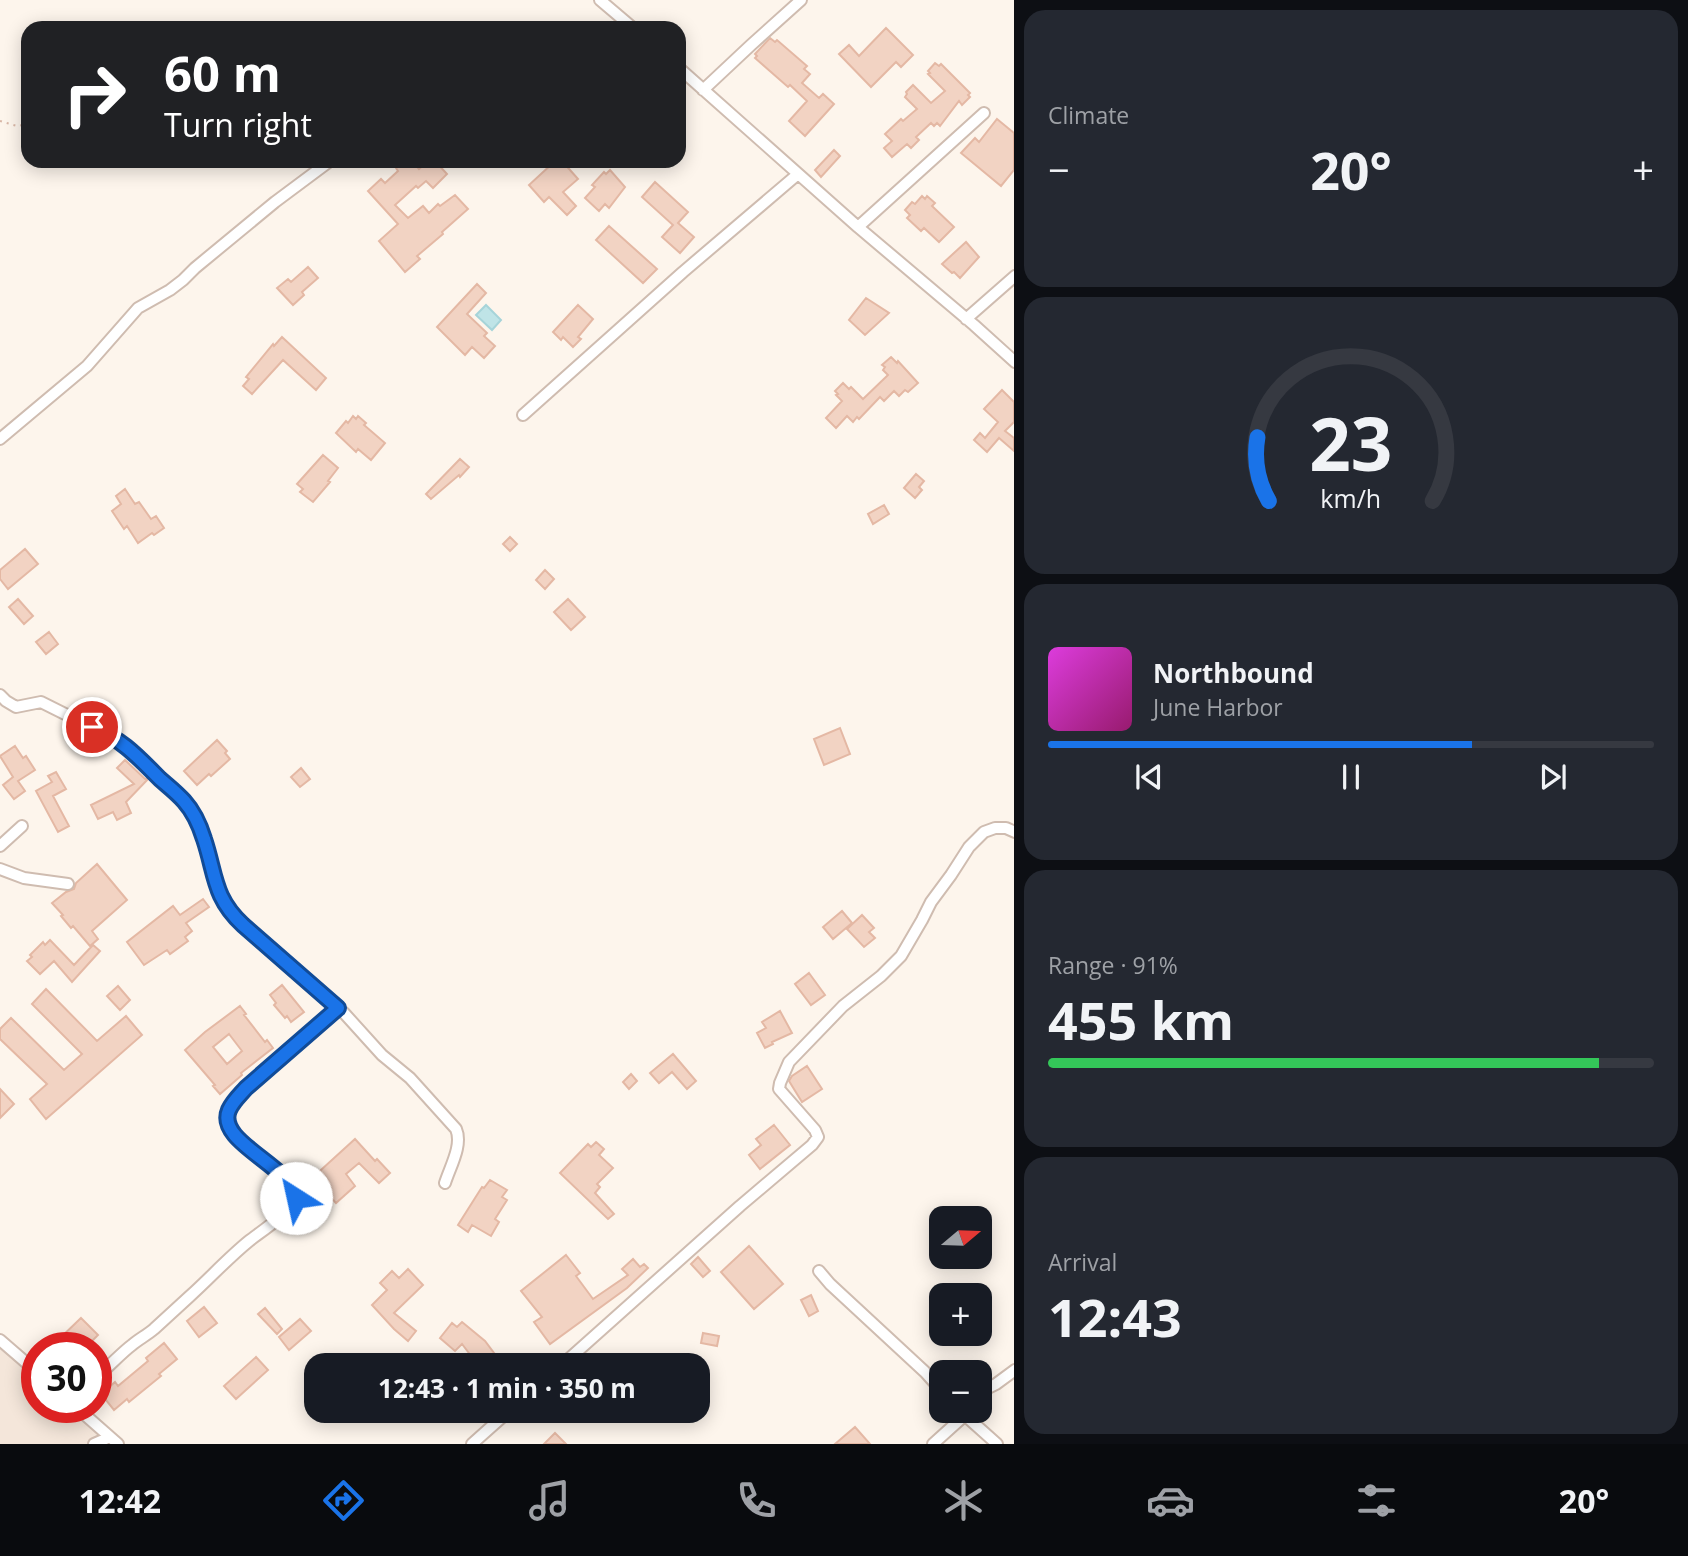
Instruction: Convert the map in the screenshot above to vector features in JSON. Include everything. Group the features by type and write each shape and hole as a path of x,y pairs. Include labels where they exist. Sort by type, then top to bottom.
{"street":[{"path":"600,0 625,21"},
{"path":"704,90 801,0"},
{"path":"686,74 1014,362"},
{"path":"858,227 984,113"},
{"path":"0,439 87,366 138,308 170,290 254,218 321,168"},
{"path":"523,415 797,174"},
{"path":"967,319 1014,276"},
{"path":"0,695 16,706 41,702 106,732 134,752 185,801 205,841 220,896 232,915 338,1008 383,1055 410,1078 456,1129 458,1146 445,1183"},
{"path":"0,846 22,826"},
{"path":"575,1353 740,1206 812,1146 818,1137 815,1130 779,1089 789,1062 843,1006 901,956 931,902 969,847 984,832 995,828 1006,828 1014,832"},
{"path":"0,869 24,878 68,884"},
{"path":"112,1363 153,1330 247,1242 291,1207 296,1198 292,1185 238,1138 230,1128 228,1112 246,1088 338,1008"},
{"path":"819,1271 929,1376"},
{"path":"0,1340 21,1358"},
{"path":"992,1386 1014,1370"},
{"path":"94,1423 114,1440"},
{"path":"472,1444 495,1423"},
{"path":"933,1444 952,1423"},
{"path":"974,1423 997,1444"},
{"path":"94,1444 114,1440"}],"path":[{"path":"0,121 21,125"}],"shaded area":[{"path":"0,1342 21,1361 21,1423 91,1423 114,1444 0,1444"}],"water":[{"path":"486,305 501,320 492,330 476,315"}],"building":[{"path":"886,28 913,55 901,67 896,62 871,87 839,54 849,45 859,56"},
{"path":"770,38 775,42 777,40 807,66 804,69 810,74 802,83 819,98 823,94 834,104 805,136 789,121 807,101 755,58 755,54"},
{"path":"935,63 939,66 941,64 970,93 970,97 962,105 959,101 940,126 931,123 916,137 919,140 911,148 907,144 892,157 884,148 892,141 885,134 917,109 905,97 906,92 913,85 931,103 945,91 928,74"},
{"path":"997,119 1014,133 1014,170 1001,186 961,153 975,138 979,142"},
{"path":"834,150 840,156 821,177 815,170"},
{"path":"396,168 441,168 447,174 433,188 426,181 418,188 416,186 395,205 408,218 423,206 429,213 438,204 440,206 455,195 468,209 417,256 420,259 405,272 379,241 398,224 368,191 381,179 385,183 398,171"},
{"path":"548,168 568,168 578,179 563,192 576,206 567,215 549,197 544,202 529,185"},
{"path":"610,170 625,187 609,208 605,204 599,211 585,198 595,187 592,185 604,172 606,174"},
{"path":"655,182 688,212 678,223 694,237 680,253 662,237 673,225 642,197"},
{"path":"922,196 925,199 927,196 935,203 932,206 954,227 939,242 924,228 921,231 907,218 910,215 905,210"},
{"path":"609,226 657,269 643,283 596,240"},
{"path":"966,242 979,257 960,278 942,264"},
{"path":"308,267 318,278 302,292 304,295 293,305 277,288 288,279 291,282"},
{"path":"477,284 486,293 467,314 487,333 484,336 495,346 484,358 472,347 465,355 437,327"},
{"path":"866,298 889,313 865,335 849,320"},
{"path":"578,305 593,319 573,347 553,332"},
{"path":"282,337 326,378 316,390 283,360 252,394 243,386 249,379 246,377"},
{"path":"891,357 918,383 899,396 894,391 884,401 880,397 859,419 857,417 853,422 847,416 836,428 826,418 842,401 835,391 843,383 863,399 888,375 882,365"},
{"path":"1002,390 1014,402 1014,422 1005,431 1014,438 1014,451 999,438 987,452 974,440 980,433 985,438 998,422 984,409"},
{"path":"353,416 356,419 358,416 366,423 364,425 385,443 371,460 358,449 356,452 336,433"},
{"path":"323,455 338,468 313,502 300,492 303,489 297,484"},
{"path":"460,459 469,467 431,499 426,494"},
{"path":"916,474 924,481 919,487 922,490 915,498 904,488"},
{"path":"125,489 135,504 139,502 151,519 156,516 164,528 138,543 127,526 124,529 112,511 121,504 116,496"},
{"path":"884,505 889,514 873,524 868,514"},
{"path":"510,537 517,544 510,551 503,544"},
{"path":"25,549 38,564 8,589 0,579 0,570"},
{"path":"545,570 554,579 545,589 536,580"},
{"path":"18,599 33,616 24,624 9,607"},
{"path":"568,599 585,617 571,630 554,612"},
{"path":"49,632 58,644 46,654 36,642"},
{"path":"840,728 850,754 824,765 814,739"},
{"path":"217,740 230,759 197,785 184,771"},
{"path":"15,746 35,770 18,781 25,791 14,799 3,785 13,777 0,756"},
{"path":"125,760 145,779 149,778 126,802 131,813 117,820 113,812 98,819 91,805 134,784 117,768"},
{"path":"301,768 310,779 300,787 291,777"},
{"path":"56,772 66,789 53,796 69,826 58,832 36,791 52,782 48,776"},
{"path":"97,864 127,900 92,931 98,939 90,946 73,926 71,928 52,903 74,889 76,883"},
{"path":"203,899 209,907 186,923 192,931 185,937 188,941 170,954 167,950 144,965 127,942 173,906 180,915"},
{"path":"842,911 852,923 833,939 823,927"},
{"path":"862,915 874,928 869,932 875,938 864,947 847,929"},
{"path":"50,940 74,965 93,945 100,951 72,982 54,961 40,974 27,961 43,942 45,945"},
{"path":"809,973 825,995 811,1005 795,984"},
{"path":"282,985 304,1012 291,1022 274,1005 276,1003 270,995"},
{"path":"118,986 130,1000 120,1010 107,996"},
{"path":"46,989 97,1041 126,1016 142,1035 46,1119 30,1099 47,1084 0,1039 0,1029 11,1018 64,1070 82,1054 32,1004"},
{"path":"240,1006 265,1042 267,1040 273,1048 220,1094 185,1050","holes":["229,1034 242,1051 227,1064 213,1047"]},
{"path":"780,1011 792,1033 765,1048 757,1033 766,1028 762,1022"},
{"path":"673,1054 696,1081 687,1089 672,1072 659,1083 650,1073"},
{"path":"807,1066 822,1089 802,1102 789,1081"},
{"path":"631,1074 637,1081 629,1089 623,1082"},
{"path":"0,1089 14,1104 0,1118"},
{"path":"774,1125 790,1145 760,1169 749,1155 761,1145 756,1139"},
{"path":"355,1139 390,1173 379,1183 359,1163 346,1174 355,1186 336,1203 311,1179"},
{"path":"596,1142 604,1149 599,1155 613,1168 597,1184 600,1187 595,1193 614,1214 608,1219 560,1173 588,1144 591,1147"},
{"path":"490,1180 507,1190 502,1197 507,1200 495,1219 499,1222 491,1236 472,1225 468,1232 458,1225 482,1187"},
{"path":"749,1246 783,1284 754,1309 721,1272"},
{"path":"566,1255 580,1273 576,1276 593,1299 628,1275 622,1269 633,1259 640,1267 644,1264 648,1268 627,1288 550,1344 534,1322 542,1317 521,1291"},
{"path":"698,1257 710,1271 703,1277 691,1264"},
{"path":"408,1269 423,1285 394,1313 416,1331 408,1341 372,1305 387,1290 380,1283 392,1271 399,1278"},
{"path":"811,1295 818,1311 809,1316 801,1300"},
{"path":"204,1307 217,1323 199,1337 187,1321"},
{"path":"265,1308 282,1329 277,1334 258,1314"},
{"path":"81,1318 95,1332 66,1332"},
{"path":"300,1319 311,1331 289,1350 279,1337"},
{"path":"462,1322 485,1341 494,1353 469,1353 462,1344 455,1351 440,1338 452,1323 457,1327"},
{"path":"703,1333 719,1336 717,1346 701,1343"},
{"path":"164,1343 177,1359 129,1402 127,1399 114,1410 112,1385 115,1382 118,1386 148,1361 146,1358"},
{"path":"256,1357 268,1370 236,1399 224,1386"},
{"path":"855,1427 870,1444 835,1444"},
{"path":"555,1433 566,1444 544,1444"}],"route":[{"path":"92,727 119,740 185,801 205,841 216,886 225,906 298,975 338,1008 246,1088 228,1112 227,1120 235,1135 289,1181 296,1198"}]}
